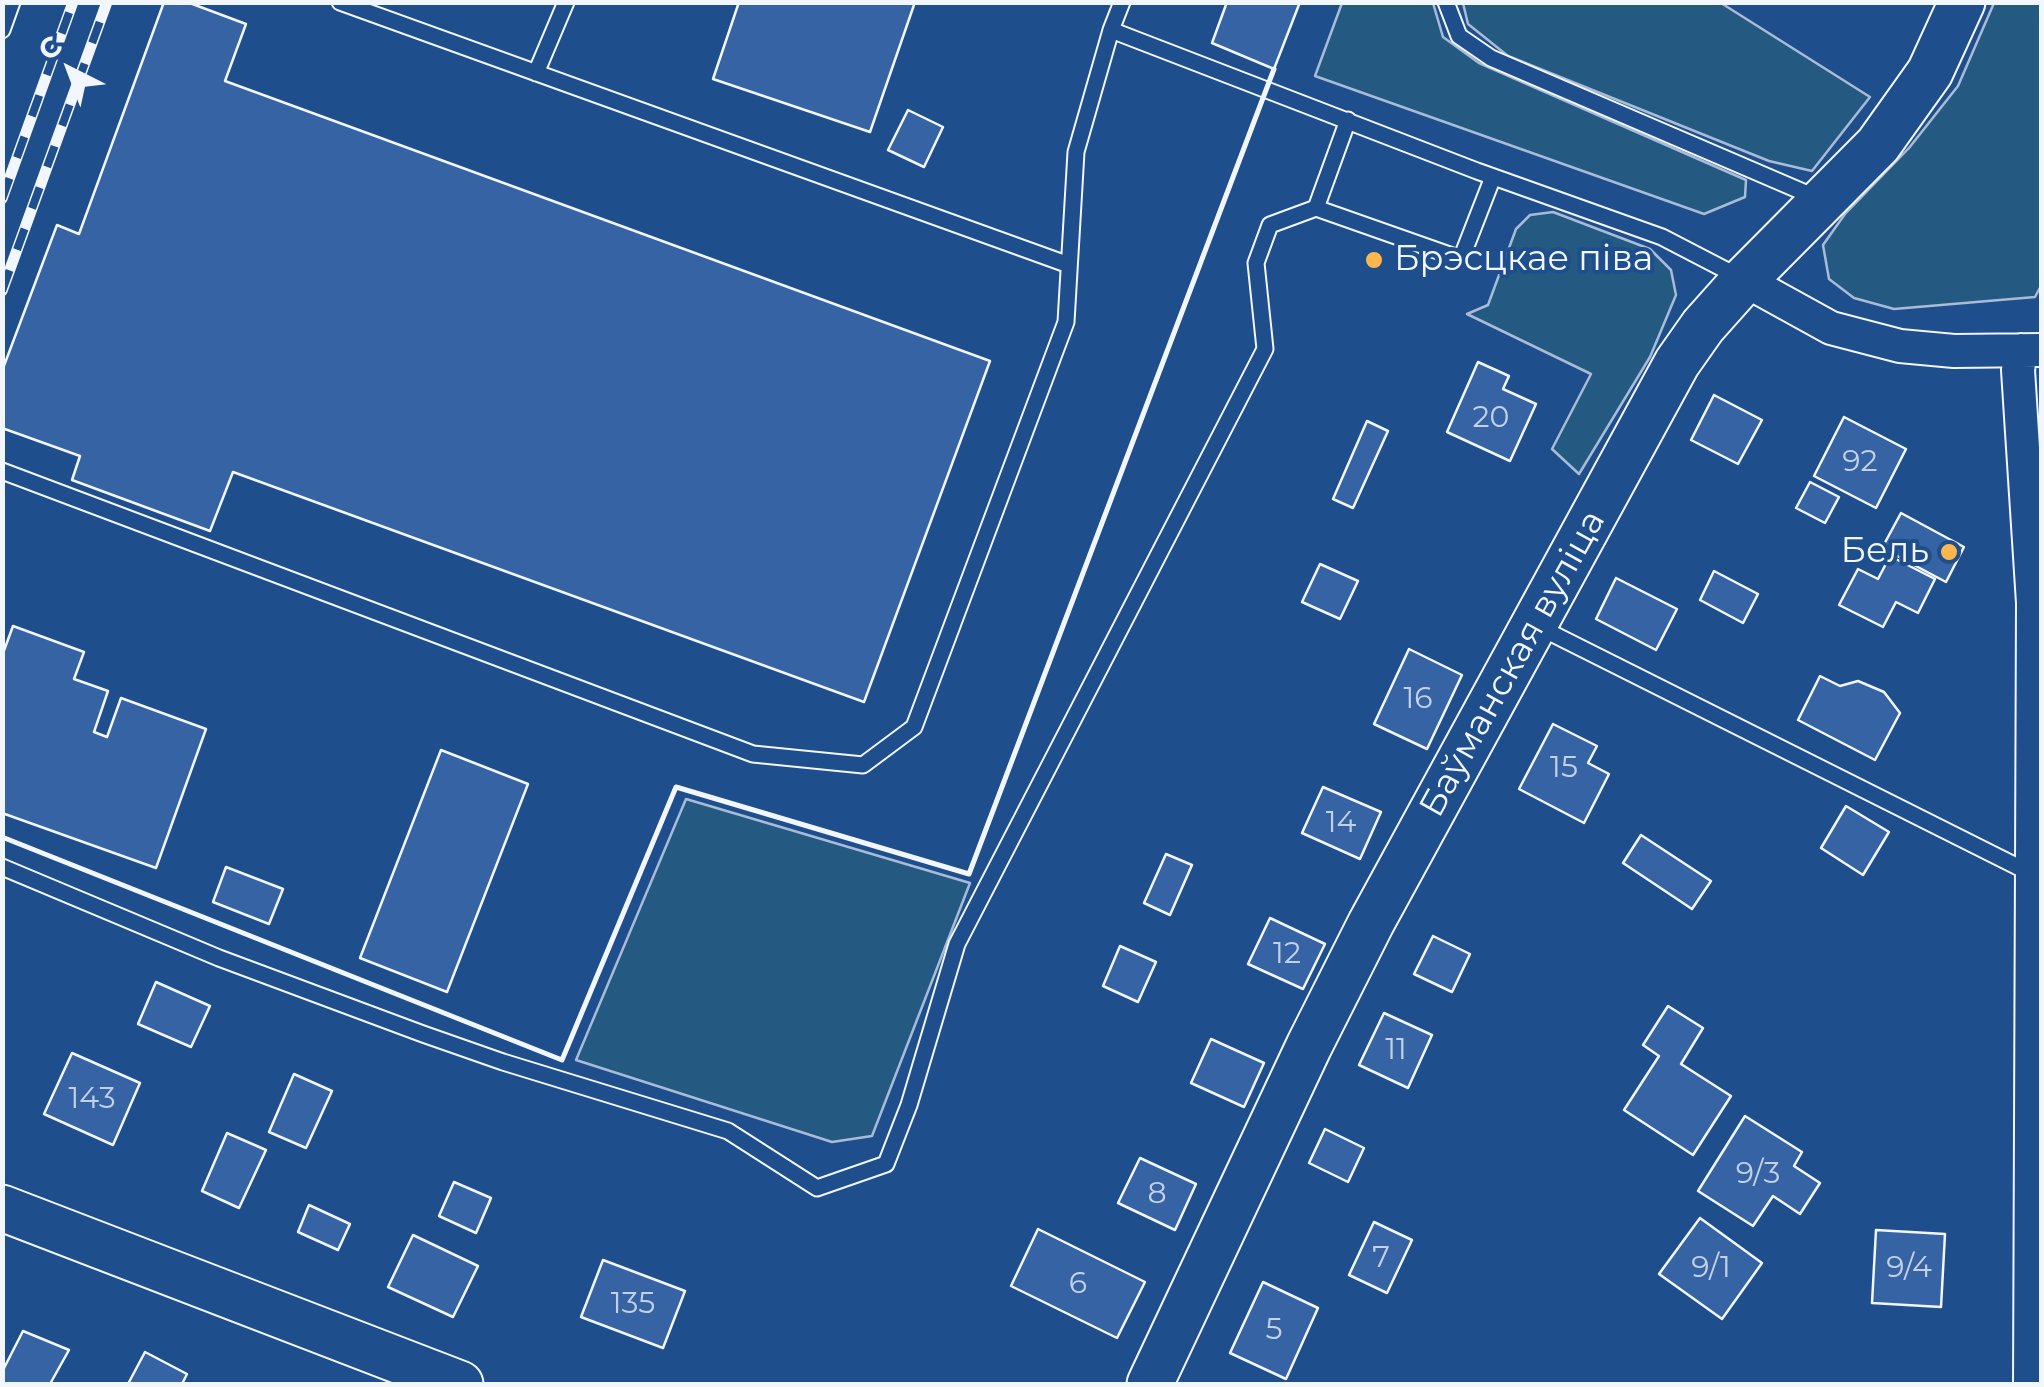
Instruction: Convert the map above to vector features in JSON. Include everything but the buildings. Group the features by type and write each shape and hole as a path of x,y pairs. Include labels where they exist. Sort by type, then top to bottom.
{"street":[{"name":"Баўманская вуліца","path":"1150,1384 1309,1046 1677,362 1744,280 1878,145 1930,72 1962,2"},
{"path":"1744,280 1830,328 1882,341 1954,351 2031,350"},
{"path":"2030,1384 2037,1221 2030,873 2038,602 2018,370 2031,350"},
{"path":"2,1208 460,1384"}],"lane":[{"path":"2,30 12,2"},
{"path":"340,2 1070,265"},
{"path":"536,73 566,2"},
{"path":"2,471 753,754 864,765 914,727 1066,322 1076,152 1122,2"},
{"path":"1446,2 1459,36 1490,58 1821,199"},
{"path":"1111,30 1662,238 1744,280"},
{"path":"1316,208 1348,120"},
{"path":"2,867 219,958 423,1034 728,1131 817,1188 886,1164 910,1106 957,944 1265,349 1256,263 1270,225 1316,208 1461,260 1493,177"},
{"path":"1533,624 2030,873"}],"shaded area":[{"path":"1342,3 1433,3 1443,37 1479,63 1746,180 1745,197 1704,214 1315,76"},
{"path":"1463,3 1721,3 1870,97 1812,171 1769,161 1508,56 1468,24"},
{"path":"1994,3 2041,3 2042,284 2035,297 1894,309 1854,298 1829,279 1823,245 1845,214 1909,148 1958,86"},
{"path":"1553,212 1650,249 1671,270 1676,295 1650,357 1579,474 1552,449 1591,374 1467,314 1488,305 1516,229 1530,215"},
{"path":"686,799 970,883 872,1136 832,1142 576,1060"}],"railway":[{"path":"2,199 73,2"},
{"path":"2,291 107,2"}],"wall":[{"path":"2,837 562,1060 676,787 969,874 1274,69"}],"place":[{"name":"Брэсцкае піва","path":"1374,260"},
{"name":"Бель","path":"1949,552"}]}
